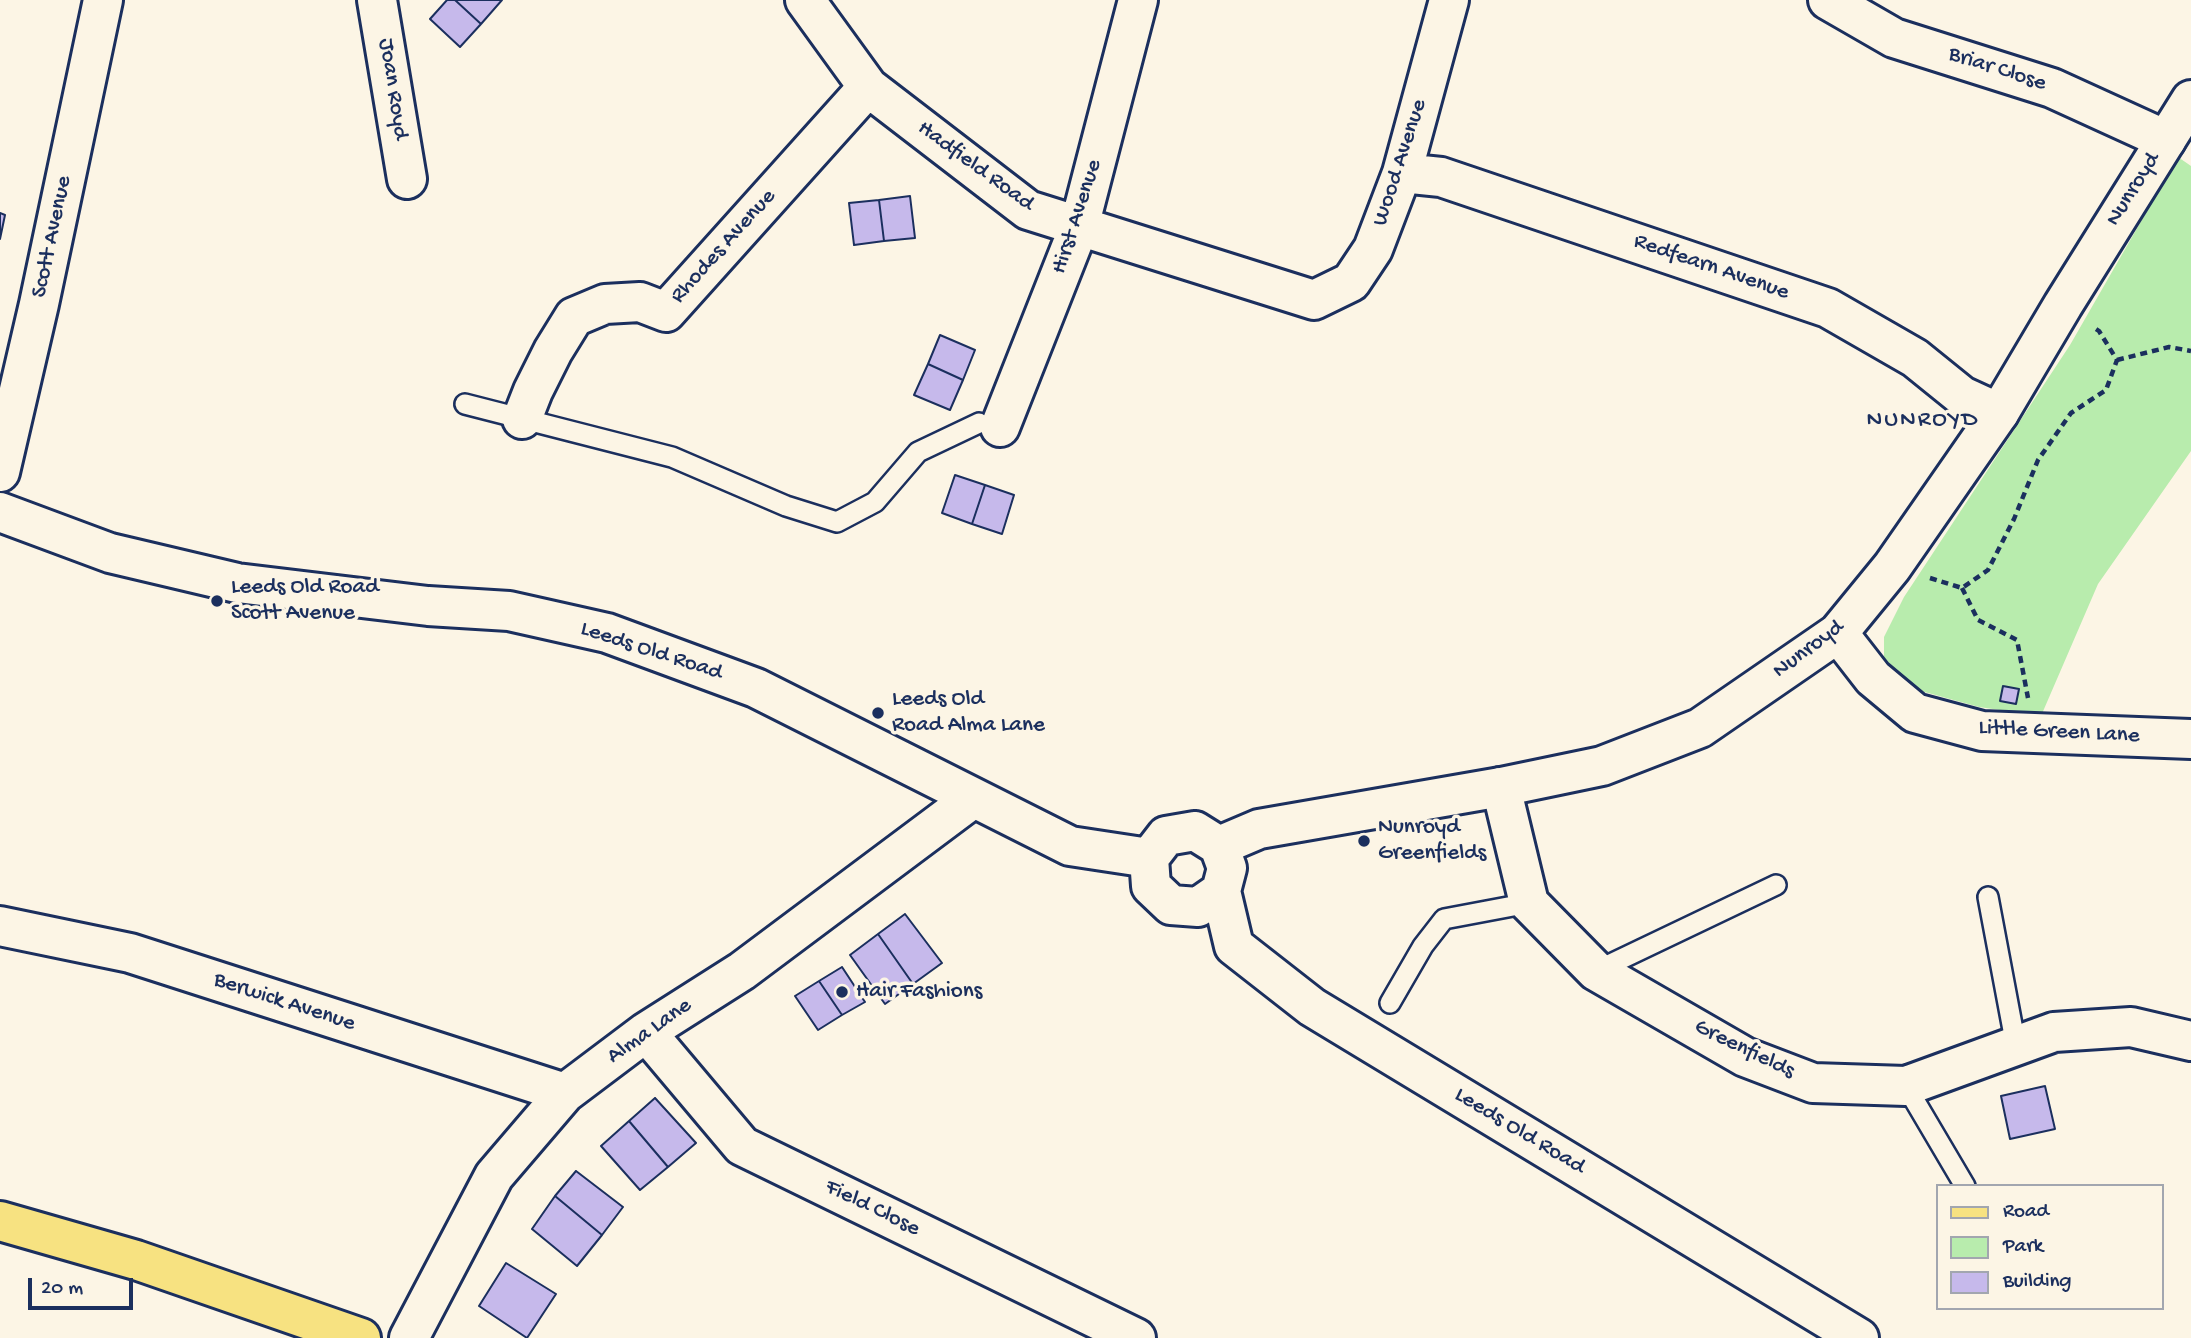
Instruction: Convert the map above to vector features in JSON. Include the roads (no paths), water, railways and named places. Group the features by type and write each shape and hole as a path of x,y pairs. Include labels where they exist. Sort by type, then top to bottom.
{"main road":[{"path":"0,1221 136,1260 361,1338"}],"street":[{"name":"Scott Avenue","path":"0,472 103,0"},
{"name":"Joan Royd","path":"377,0 407,179"},
{"name":"Hadfield Road","path":"805,0 869,87 1028,210 1314,300"},
{"name":"Hirst Avenue","path":"1000,430 1079,227 1138,0"},
{"name":"Wood Avenue","path":"1314,300 1351,282 1373,249 1402,173 1449,0"},
{"name":"Briar Close","path":"1828,0 1894,38 2052,88 2166,140"},
{"name":"Rhodes Avenue","path":"522,419 542,371 574,317 606,303 639,302 666,312 869,87"},
{"name":"Nunroyd","path":"1219,846 1259,830 1501,787 1602,766 1700,728 1838,633 1892,567 1999,413 2191,100"},
{"name":"Redfearn Avenue","path":"1402,173 1441,177 1464,184 1828,308 1915,358 1962,396 1999,413"},
{"name":"Leeds Old Road","path":"0,512 110,553 237,583 428,606 509,611 607,633 756,688 1070,846 1149,859"},
{"name":"Little Green Lane","path":"1838,633 1873,678 1915,713 1982,731 2191,739"},
{"path":"1501,787 1529,903"},
{"name":"Alma Lane","path":"409,1338 494,1176 565,1093 646,1032 742,971 972,799"},
{"path":"1219,846 1195,831 1167,836 1149,859 1151,886 1171,905 1198,907 1221,891"},
{"name":"Leeds Old Road","path":"1219,846 1227,868 1221,891 1234,946 1312,1007 1859,1338"},
{"name":"Greenfields","path":"1529,903 1596,971 1745,1057 1813,1083 1906,1086 2054,1032 2132,1027 2191,1041"},
{"name":"Berwick Avenue","path":"0,926 130,953 565,1093"},
{"name":"Field Close","path":"646,1032 742,1146 1136,1338"}],"lane":[{"path":"465,404 672,457 786,506 837,522 875,502 918,452 1000,430"},
{"path":"1596,971 1776,885"},
{"path":"1988,897 2016,1046"},
{"path":"1390,1003 1423,946 1444,919 1529,903"},
{"path":"1906,1086 1964,1184"}],"place":[{"name":"Leeds Old Road Scott Avenue","path":"217,601"},
{"name":"Leeds Old Road Alma Lane","path":"878,713"},
{"name":"Nunroyd Greenfields","path":"1364,841"},
{"name":"Hair Fashions","path":"842,992"}],"district":[{"name":"NUNROYD","path":"1923,421"}]}
